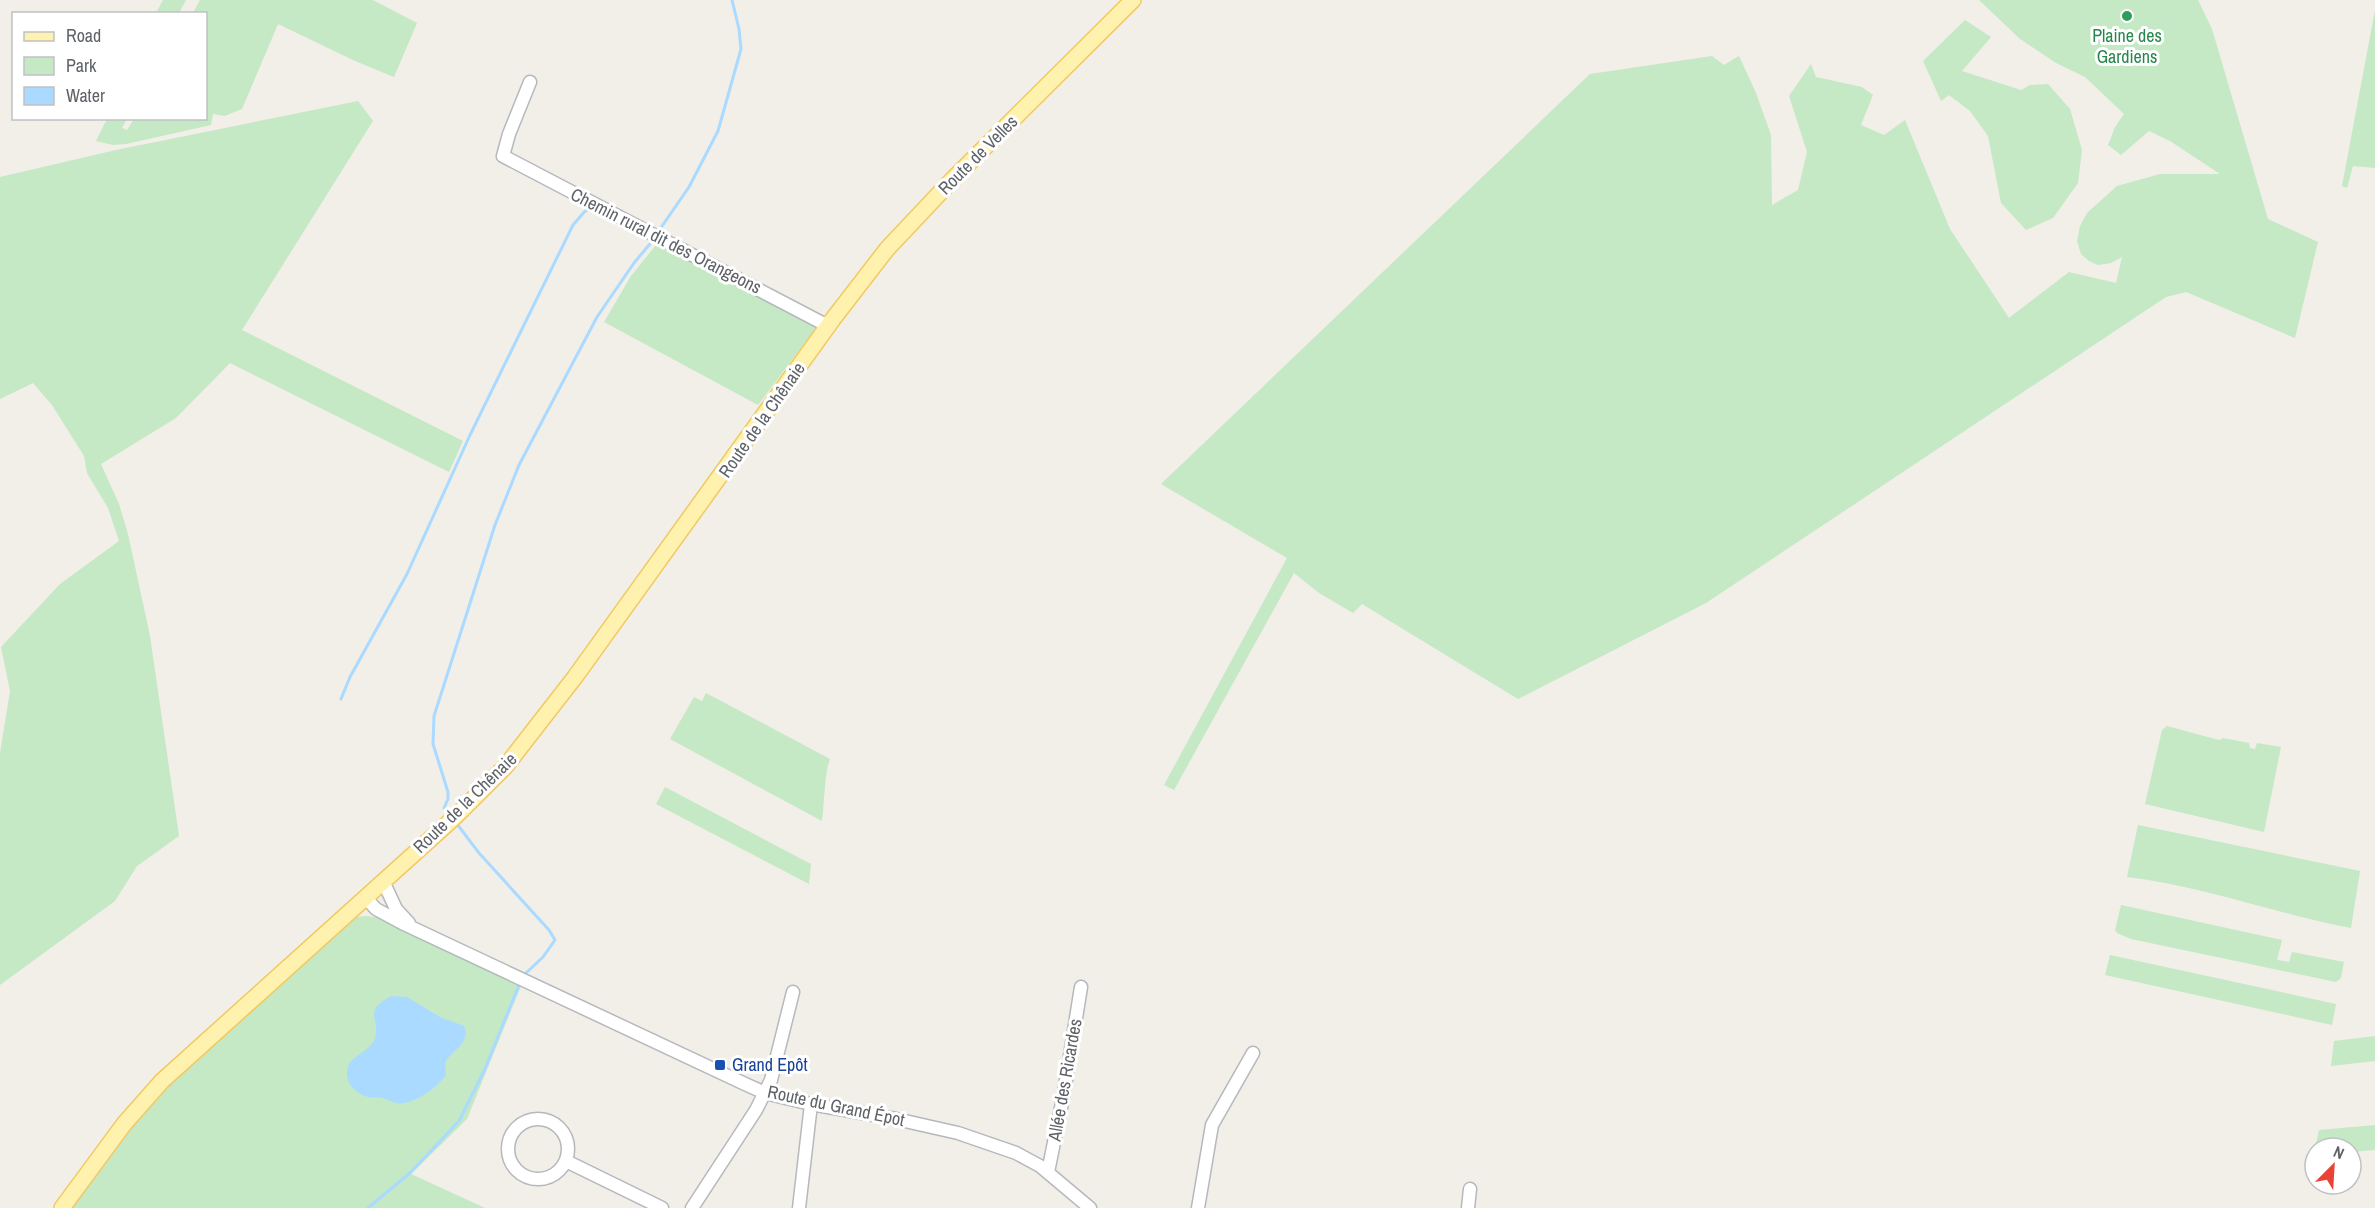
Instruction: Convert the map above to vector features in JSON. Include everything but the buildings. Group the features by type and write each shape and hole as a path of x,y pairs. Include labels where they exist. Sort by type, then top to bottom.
{"main road":[{"name":"Route de Velles","path":"831,322 887,249 926,207 1133,0"},
{"name":"Route de la Chênaie","path":"62,1208 123,1124 162,1081 472,802 532,735 714,487 831,322"}],"street":[{"name":"Chemin rural dit des Orangeons","path":"530,82 509,134 503,156 831,322"},
{"name":"Route du Grand Épot","path":"383,881 396,909 414,928"},
{"name":"Route du Grand Épot","path":"365,897 376,909 414,928 765,1093 958,1133 1016,1153 1048,1172 1090,1208"},
{"name":"Allée des Ricardes","path":"1048,1172 1064,1093 1081,987"},
{"path":"692,1208 765,1093 774,1072 793,992"},
{"path":"1198,1208 1212,1125 1253,1053"},
{"path":"799,1208 811,1104"},
{"path":"537,1119 546,1120 557,1126 563,1133 568,1146 566,1161 561,1169 549,1178 530,1179 517,1172 512,1165 508,1157 508,1141 513,1131 522,1123 537,1119"},
{"path":"566,1161 663,1208"},
{"path":"1468,1208 1470,1190"}],"green space":[{"path":"163,0 186,0 180,12 157,12"},
{"path":"200,0 373,0 417,23 394,77 278,24 242,109 225,116 213,114 211,125 126,144 113,145 96,141 106,120 126,120 122,128 127,130 133,120 207,120 207,12 194,12"},
{"path":"1979,0 2198,0 2212,29 2268,219 2318,242 2295,338 2186,292 2166,297 1706,603 1518,699 1362,604 1353,613 1319,593 1294,573 1174,790 1164,785 1287,558 1161,484 1590,74 1712,56 1724,65 1739,56 1756,93 1771,135 1772,205 1798,190 1807,152 1789,96 1811,64 1816,77 1862,87 1873,95 1861,125 1884,135 1905,120 1950,229 2009,318 2069,272 2116,283 2122,257 2111,263 2098,265 2081,254 2077,241 2080,226 2087,213 2117,186 2160,174 2220,174 2170,141 2149,131 2121,155 2108,145 2115,127 2124,114 2085,77 2056,63 2020,39"},
{"path":"2375,10 2375,168 2353,166 2347,188 2342,186"},
{"path":"1965,20 1991,37 1962,71 2021,90 2030,85 2048,84 2070,109 2082,150 2078,183 2053,218 2026,230 2001,203 1988,136 1970,111 1949,95 1941,101 1923,61"},
{"path":"358,101 373,121 242,330 463,441 449,472 230,363 176,418 101,464 119,504 128,534 150,636 179,836 137,866 115,901 0,985 0,753 10,691 1,647 60,584 119,541 108,508 87,473 84,456 52,405 33,383 0,399 0,177 116,150"},
{"path":"660,240 817,327 758,405 604,322 631,276"},
{"path":"706,693 830,759 822,821 670,739 694,697 702,701"},
{"path":"2167,726 2215,739 2223,738 2249,743 2250,748 2255,749 2257,743 2281,747 2264,832 2145,804 2162,730"},
{"path":"665,787 811,864 809,884 656,804"},
{"path":"2138,825 2360,871 2351,928 2211,893 2127,877"},
{"path":"2121,905 2282,940 2277,960 2289,962 2292,952 2344,962 2341,978 2336,982 2131,939 2115,930"},
{"path":"357,917 381,918 521,986 467,1119 411,1174 485,1208 69,1208 158,1094 269,990"},
{"path":"2110,955 2336,1004 2332,1025 2105,975"},
{"path":"2375,1036 2375,1061 2331,1066 2334,1041"},
{"path":"2375,1125 2375,1150 2363,1151 2363,1136 2318,1136 2319,1130"}],"water":[{"path":"391,996 407,997 440,1017 464,1026 466,1031 464,1040 445,1063 446,1075 442,1080 422,1096 402,1103 360,1094 350,1085 347,1076 351,1062 369,1047 375,1038 374,1011"}],"waterway":[{"path":"658,232 689,187 718,131 741,49 732,0"},
{"path":"341,699 350,677 407,574 470,435 573,225 586,210 598,211"},
{"path":"444,808 448,792 433,744 434,716 495,525 519,465 597,317 634,263 654,239"},
{"path":"457,824 479,853 549,930 555,940 543,957 525,974"},
{"path":"368,1208 411,1172 459,1121 484,1071 519,985"}],"place":[{"name":"Plaine des Gardiens","path":"2127,16"},
{"name":"Grand Epôt","path":"720,1065"}]}
